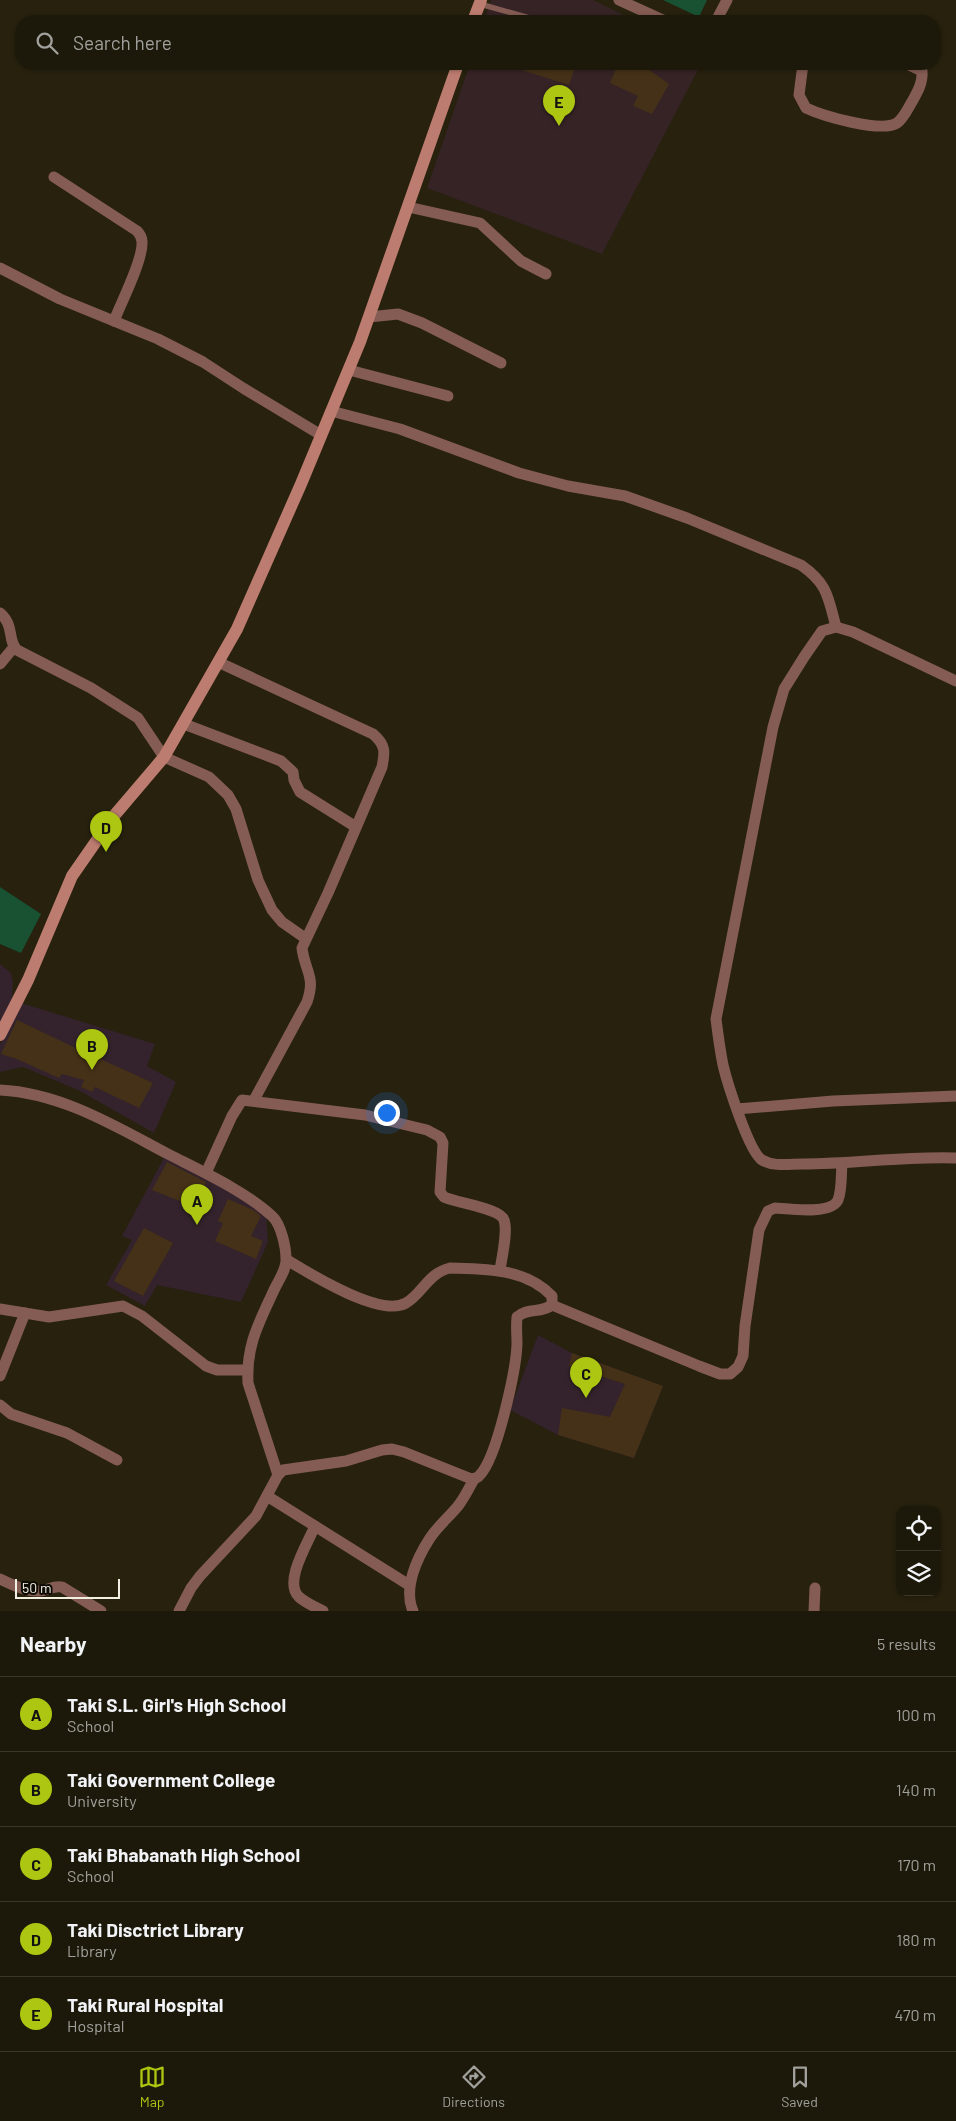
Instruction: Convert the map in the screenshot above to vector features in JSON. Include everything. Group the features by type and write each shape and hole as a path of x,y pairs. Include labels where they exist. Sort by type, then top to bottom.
{"street":[{"path":"620,0 652,15"},
{"path":"719,15 727,0"},
{"path":"475,15 480,2"},
{"path":"0,1035 28,980 72,876 113,818 164,757 237,629 349,370 456,70"},
{"path":"802,70 799,95 806,108 842,122 889,126 897,123 905,113 923,78 922,71 920,70"},
{"path":"54,177 137,231 143,240 133,275 114,321"},
{"path":"408,206 480,223 521,261 546,274"},
{"path":"0,268 60,300 158,339 203,362 321,435"},
{"path":"369,317 398,314 501,363"},
{"path":"349,370 448,396"},
{"path":"332,411 400,428 519,473 568,486 625,496 687,518 801,565 816,575 826,590 836,628"},
{"path":"0,612 9,623 14,647"},
{"path":"956,681 853,632 836,628 822,631 784,689 773,727 716,1020 724,1067 737,1109 752,1149 761,1159 778,1165 842,1164 936,1157 956,1158"},
{"path":"0,664 14,647"},
{"path":"14,647 91,688 138,718 164,757 210,777 228,796 236,809 258,880 272,910 282,922 305,938"},
{"path":"218,662 373,734 382,741 386,751 382,767 328,893 305,938 302,948 311,975 312,988 310,995 254,1100"},
{"path":"184,724 281,761 293,772 294,780 300,792 356,827"},
{"path":"0,1090 24,1092 80,1108 206,1173 272,1216 279,1227 287,1260 251,1341 247,1370 248,1383 278,1475"},
{"path":"737,1109 833,1101 956,1096"},
{"path":"206,1173 238,1104 242,1100 365,1115 436,1133 440,1136 443,1143 440,1192 444,1197 490,1210 504,1218 505,1226 500,1270"},
{"path":"552,1305 699,1366 720,1374 730,1374 738,1367 743,1356 744,1326 759,1230 763,1218 768,1211 775,1208 828,1209 836,1204 839,1198 842,1164"},
{"path":"287,1260 350,1294 386,1306 397,1307 408,1303 434,1276 450,1268 500,1270 525,1278 547,1290 552,1296 552,1305"},
{"path":"413,1611 409,1597 409,1585 423,1550 431,1537 458,1506 474,1479 485,1468 498,1436 507,1404 517,1344 517,1317 525,1311 546,1310 552,1305"},
{"path":"0,1309 49,1317 66,1316 123,1306 142,1316 206,1366 218,1370 247,1370"},
{"path":"0,1376 25,1313"},
{"path":"0,1405 11,1414 67,1433 116,1460"},
{"path":"179,1611 191,1588 256,1516 278,1475 283,1470 346,1461 382,1450 392,1449 474,1479"},
{"path":"267,1496 409,1585"},
{"path":"315,1526 293,1575 293,1587 298,1596 323,1611"},
{"path":"0,1579 32,1590 40,1591 56,1586 62,1587 101,1611"},
{"path":"814,1611 815,1588"}],"lane":[{"path":"480,2 521,15"}],"shaded area":[{"path":"491,0 593,0 624,15 486,15"},
{"path":"468,70 698,70 602,254 427,188"},
{"path":"0,964 11,973 13,982 12,1000 0,1026"},
{"path":"21,1003 155,1044 147,1066 176,1082 154,1133 78,1090 23,1067 0,1072 0,1045"},
{"path":"165,1156 205,1176 266,1215 268,1242 241,1302 157,1285 145,1306 106,1285 132,1240 122,1236"},
{"path":"538,1335 572,1353 663,1386 634,1458 558,1435 510,1410"}],"green space":[{"path":"663,0 707,0 700,15 695,15"},
{"path":"0,887 41,914 21,953 0,944"}],"building":[{"path":"522,70 574,70 569,85"},
{"path":"615,70 649,70 669,84 652,114 633,106 638,96 610,83"},
{"path":"17,1020 82,1051 84,1043 99,1048 96,1057 153,1083 139,1108 95,1087 92,1092 81,1087 84,1080 62,1074 59,1078 1,1054"},
{"path":"167,1162 206,1182 195,1207 152,1190"},
{"path":"228,1199 253,1210 261,1216 251,1236 263,1241 256,1259 215,1241 223,1223 218,1221"},
{"path":"144,1228 173,1243 143,1296 114,1281"},
{"path":"572,1353 663,1386 634,1458 558,1435 562,1408 610,1417 625,1384 569,1366"}],"place":[{"name":"Taki Rural Hospital","path":"559,126"},
{"name":"Taki Disctrict Library","path":"106,852"},
{"name":"Taki Government College","path":"92,1070"},
{"name":"Taki S.L. Girl's High School","path":"197,1225"},
{"name":"Taki Bhabanath High School","path":"586,1398"}]}
